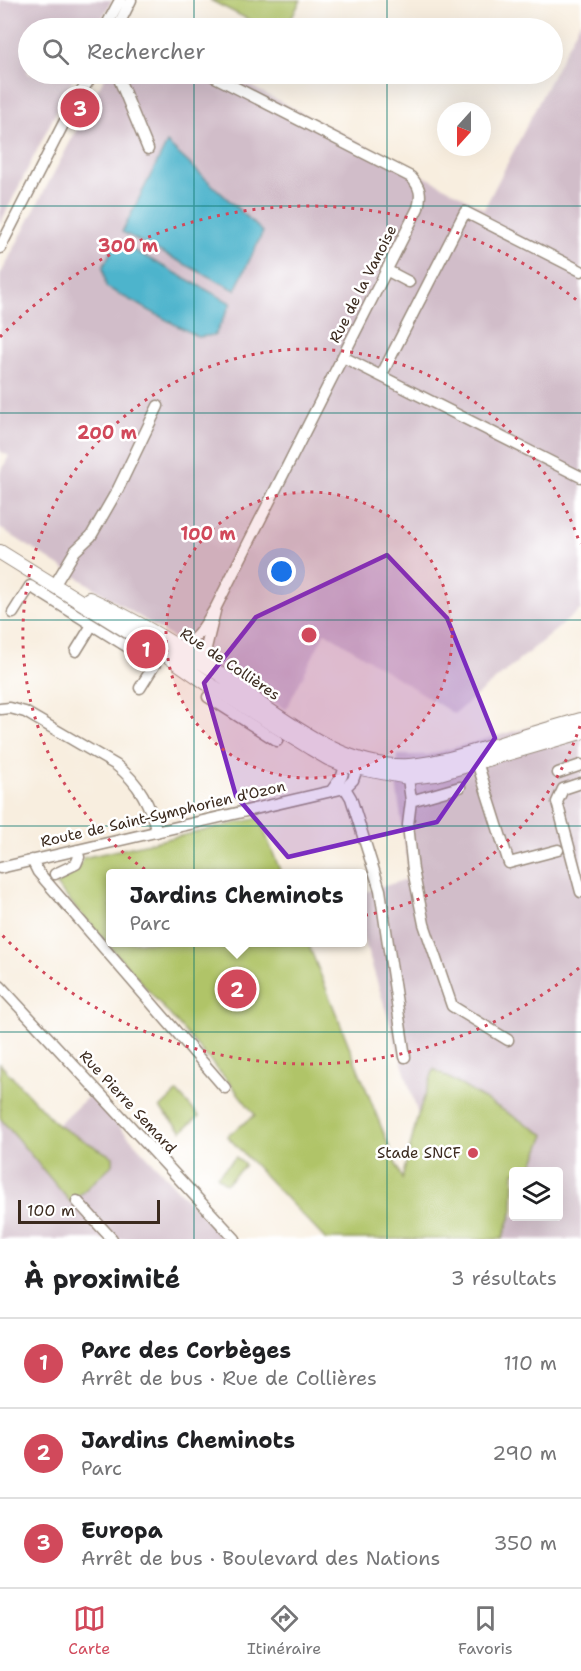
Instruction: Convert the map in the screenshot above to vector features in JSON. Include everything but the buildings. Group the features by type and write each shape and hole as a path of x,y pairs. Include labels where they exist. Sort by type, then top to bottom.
{"main road":[{"name":"Rue de Collières","path":"0,544 76,593 115,610 172,651 245,714 328,758 353,762"},
{"name":"Rue de Collières","path":"0,552 127,639 172,651 195,660 244,690 265,708 353,762"},
{"path":"353,762 436,774 477,762 581,720"},
{"path":"407,771 461,756 581,732"}],"street":[{"path":"110,18 120,0"},
{"path":"123,18 131,0"},
{"path":"74,103 81,84"},
{"path":"0,248 74,103 86,84"},
{"path":"121,84 148,149"},
{"name":"Rue de la Vanoise","path":"172,651 189,643 201,632 216,607 418,208 421,197 418,185 411,177 229,84"},
{"path":"381,376 465,212 581,272"},
{"path":"386,270 409,282"},
{"path":"343,357 581,477"},
{"path":"57,580 75,551 91,536 158,406"},
{"name":"Rue de Collières","path":"13,613 30,586 92,625 127,639 154,664 140,688"},
{"name":"Rue de la Vanoise","path":"195,660 201,657 208,645 216,607"},
{"path":"76,651 92,625"},
{"name":"Rue de Collières","path":"208,697 245,714 277,741"},
{"path":"0,709 10,708 25,712 128,774 147,800 157,832"},
{"path":"353,762 353,780 345,788 351,798 380,890 405,1057"},
{"path":"332,790 353,762"},
{"path":"477,762 509,863 558,849"},
{"path":"558,774 581,765"},
{"path":"407,771 411,801 408,825 413,870 424,924 452,1006 508,1040"},
{"path":"581,783 563,789 557,802 581,892"},
{"path":"411,801 460,787"},
{"name":"Route de Saint-Symphorien d'Ozon","path":"0,868 345,788"},
{"path":"55,874 75,864 78,857 77,850"},
{"path":"32,860 38,872 225,1088"},
{"name":"Rue Pierre Semard","path":"0,986 235,1239"},
{"path":"77,1201 112,1239"}],"highlighted area":[{"path":"387,555 447,618 495,738 437,822 288,857 236,796 204,683 256,617"}],"shaded area":[{"path":"0,0 112,0 102,18 18,18 18,84 70,84 0,224"},
{"path":"581,20 581,609 454,714 325,632 286,710 0,528 0,473 9,456 0,451 0,275 101,84 246,84 484,209 548,84 563,84 563,55"},
{"path":"581,713 581,1239 502,1239 509,1221 563,1221 563,1167 532,1167 544,1135 434,1070 418,1115 366,947 367,892 410,878 396,784 397,755 427,755"},
{"path":"0,1064 57,1125 90,1095 224,1239 0,1239"}],"green space":[{"path":"210,0 301,0 291,18 245,18"},
{"path":"259,818 279,869 106,869 106,942 56,885 79,868 83,858"},
{"path":"110,947 310,947 402,1179 418,1115 434,1069 545,1135 532,1167 509,1167 509,1221 502,1239 325,1239 227,1136 255,1115"},
{"path":"0,1064 57,1125 113,1157 113,1164 71,1203 0,1118"},
{"path":"177,1092 199,1116 182,1131 160,1108"},
{"path":"236,1157 245,1165 226,1184 217,1176"}],"water":[{"path":"167,143 263,232 235,290 122,232"},
{"path":"124,245 231,303 215,335 198,337 106,287 103,267 114,246"}],"place":[{"name":"Europa","path":"80,108"},
{"name":"Parc des Corbèges","path":"146,649"},
{"name":"Jardins Cheminots","path":"237,989"},
{"name":"Stade SNCF","path":"473,1153"}]}
